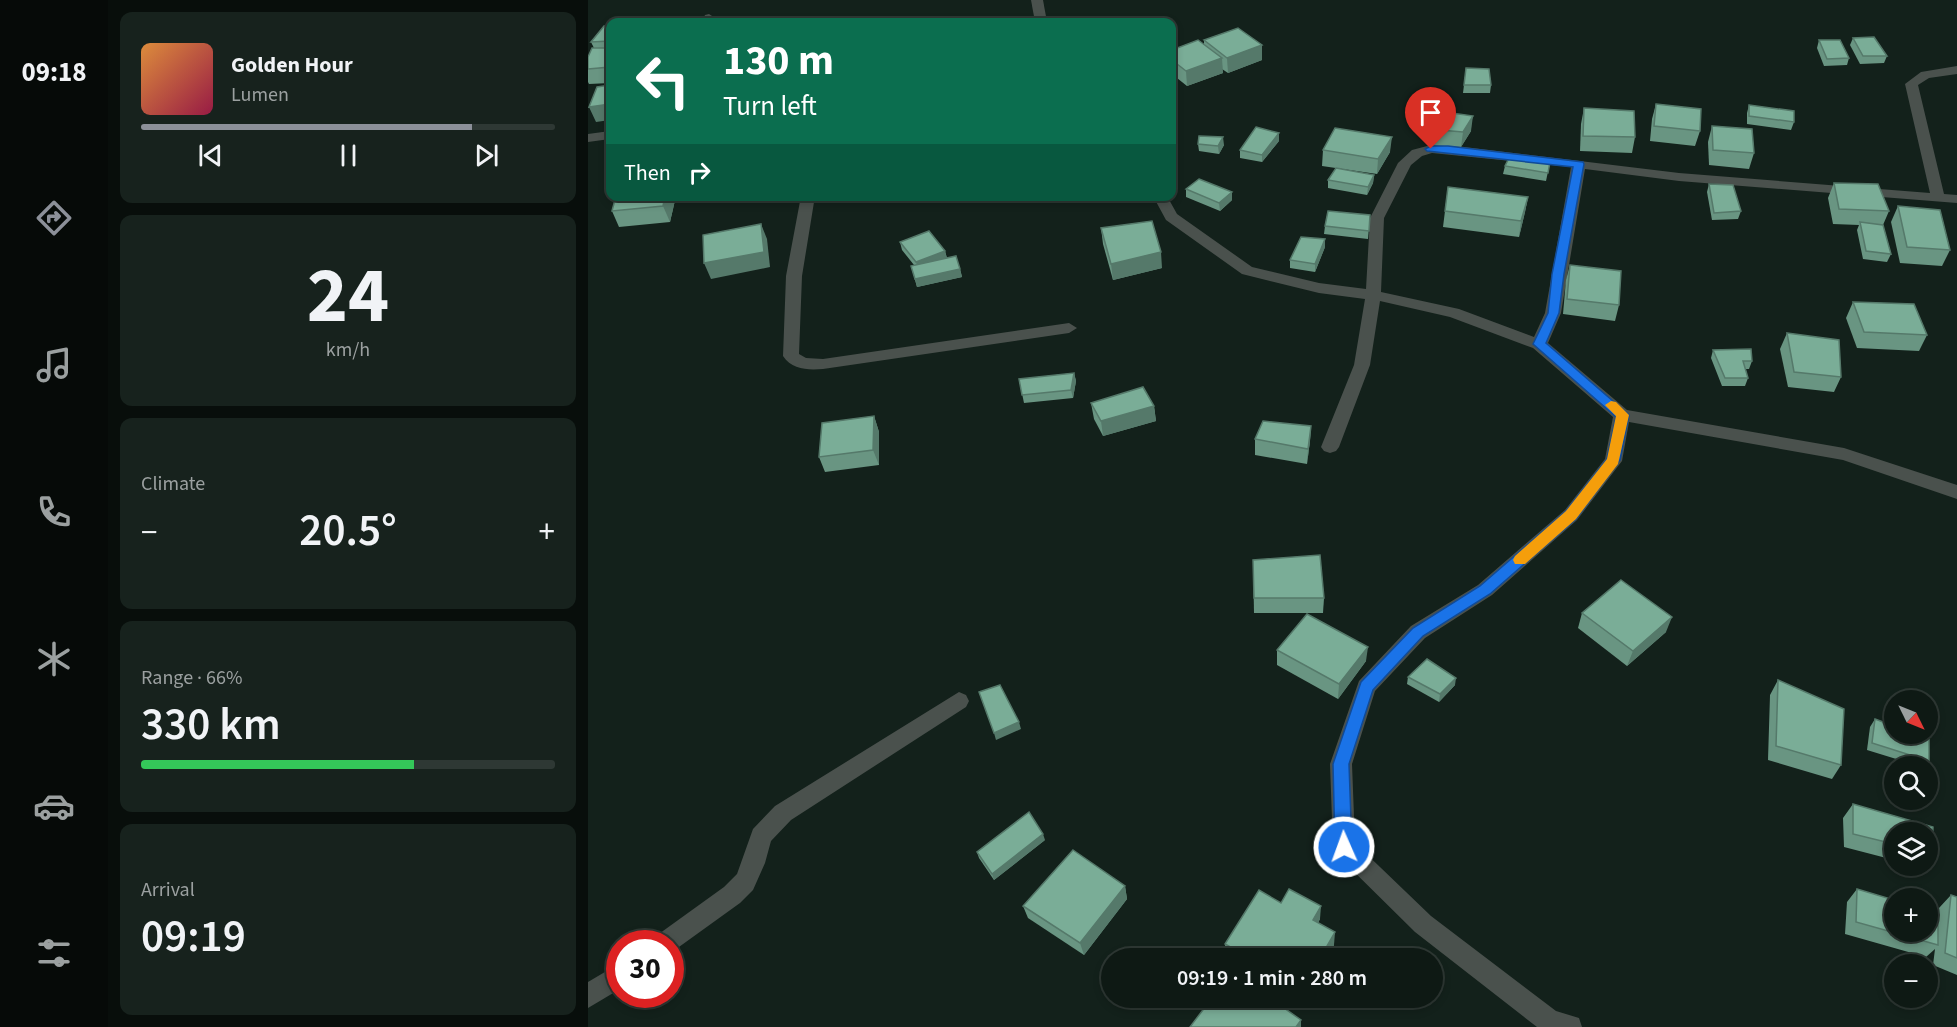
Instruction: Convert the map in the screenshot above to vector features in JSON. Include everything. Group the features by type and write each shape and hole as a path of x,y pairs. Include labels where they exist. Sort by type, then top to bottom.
{"street":[{"path":"1037,0 1040,18"},
{"path":"1938,197 1911,84 1925,75 1957,70"},
{"path":"588,138 606,136"},
{"path":"1330,447 1362,365 1373,295 1377,218 1405,164 1417,153 1431,149 1448,149 1679,177 1957,199"},
{"path":"1539,344 1553,313 1579,164"},
{"path":"807,201 794,276 791,356 796,362 823,364 1069,328"},
{"path":"1163,201 1171,217 1247,271 1318,288 1373,295 1454,313 1539,344 1623,415 1844,454 1957,492"},
{"path":"1570,1027 1550,1022 1423,924 1344,847 1341,764 1366,687 1418,632 1485,590 1571,515 1613,460 1623,415"},
{"path":"683,930 732,895 745,882 754,863 761,836 783,813 848,769 959,701"},
{"path":"588,996 606,984"}],"building":[{"path":"604,26 606,26 606,41 591,42"},
{"path":"1238,28 1262,45 1227,58 1204,40"},
{"path":"1874,37 1887,56 1863,56 1853,38"},
{"path":"1198,40 1222,58 1186,71 1176,63 1176,48"},
{"path":"1819,40 1840,40 1849,58 1827,59"},
{"path":"592,48 606,48 606,67 588,69 588,57"},
{"path":"1466,68 1489,69 1491,85 1464,85"},
{"path":"606,86 606,105 589,107 597,87"},
{"path":"1656,104 1701,109 1700,131 1654,126"},
{"path":"1749,105 1794,111 1794,122 1749,116"},
{"path":"1584,108 1634,111 1635,137 1583,136"},
{"path":"1431,110 1473,116 1463,132 1428,129"},
{"path":"1712,126 1752,129 1754,153 1713,150"},
{"path":"1256,127 1279,133 1262,155 1240,150"},
{"path":"1335,128 1392,137 1378,159 1323,150"},
{"path":"1199,136 1223,137 1218,146 1198,144"},
{"path":"1510,156 1550,162 1548,173 1505,166"},
{"path":"1336,168 1374,175 1368,187 1328,180"},
{"path":"1199,179 1232,192 1219,203 1186,189"},
{"path":"1834,183 1878,184 1889,211 1839,209"},
{"path":"1709,184 1733,185 1741,211 1714,213"},
{"path":"1448,187 1528,197 1521,221 1445,211"},
{"path":"615,201 664,201 663,206 612,211"},
{"path":"1898,206 1940,210 1950,250 1907,247"},
{"path":"1328,211 1370,215 1369,231 1325,226"},
{"path":"1152,221 1161,252 1111,264 1101,228"},
{"path":"1860,222 1883,225 1891,254 1866,251"},
{"path":"761,224 764,252 704,263 703,235"},
{"path":"929,231 945,251 916,262 900,242"},
{"path":"1301,237 1325,239 1315,264 1290,260"},
{"path":"956,256 960,269 915,279 911,266"},
{"path":"1570,265 1621,271 1619,305 1567,299"},
{"path":"1853,302 1914,304 1927,335 1864,332"},
{"path":"1787,333 1839,340 1841,377 1794,372"},
{"path":"1751,349 1752,361 1743,361 1748,378 1725,378 1713,350"},
{"path":"1074,373 1071,390 1022,395 1019,379"},
{"path":"1143,387 1154,406 1101,421 1091,403"},
{"path":"874,416 873,450 819,457 822,423"},
{"path":"1263,421 1311,426 1308,449 1255,439"},
{"path":"1320,555 1324,598 1254,598 1253,560"},
{"path":"1621,580 1672,617 1633,651 1582,613"},
{"path":"1307,614 1368,647 1339,684 1277,650"},
{"path":"1427,659 1456,678 1440,694 1408,677"},
{"path":"1778,680 1844,709 1841,765 1776,746"},
{"path":"1000,685 1019,722 994,733 979,692"},
{"path":"1875,719 1884,722 1884,744 1929,744 1929,756 1913,756 1872,743"},
{"path":"1853,804 1916,822 1884,822 1884,842 1853,834"},
{"path":"1029,812 1043,834 992,874 977,852"},
{"path":"1073,850 1125,886 1080,943 1023,906"},
{"path":"1289,889 1321,906 1313,920 1335,932 1326,948 1232,948 1225,944 1259,890 1281,903"},
{"path":"1857,889 1884,897 1884,930 1856,922"},
{"path":"1951,895 1957,897 1957,958 1945,953"},
{"path":"1204,1008 1284,1008 1301,1020 1296,1027 1190,1027"}],"slow traffic":[{"path":"1520,560 1571,515 1613,460 1623,415 1611,405"}],"route":[{"path":"1344,847 1341,764 1366,687 1418,632 1485,590 1571,515 1613,460 1623,415 1539,344 1553,313 1579,164 1431,149"}]}
